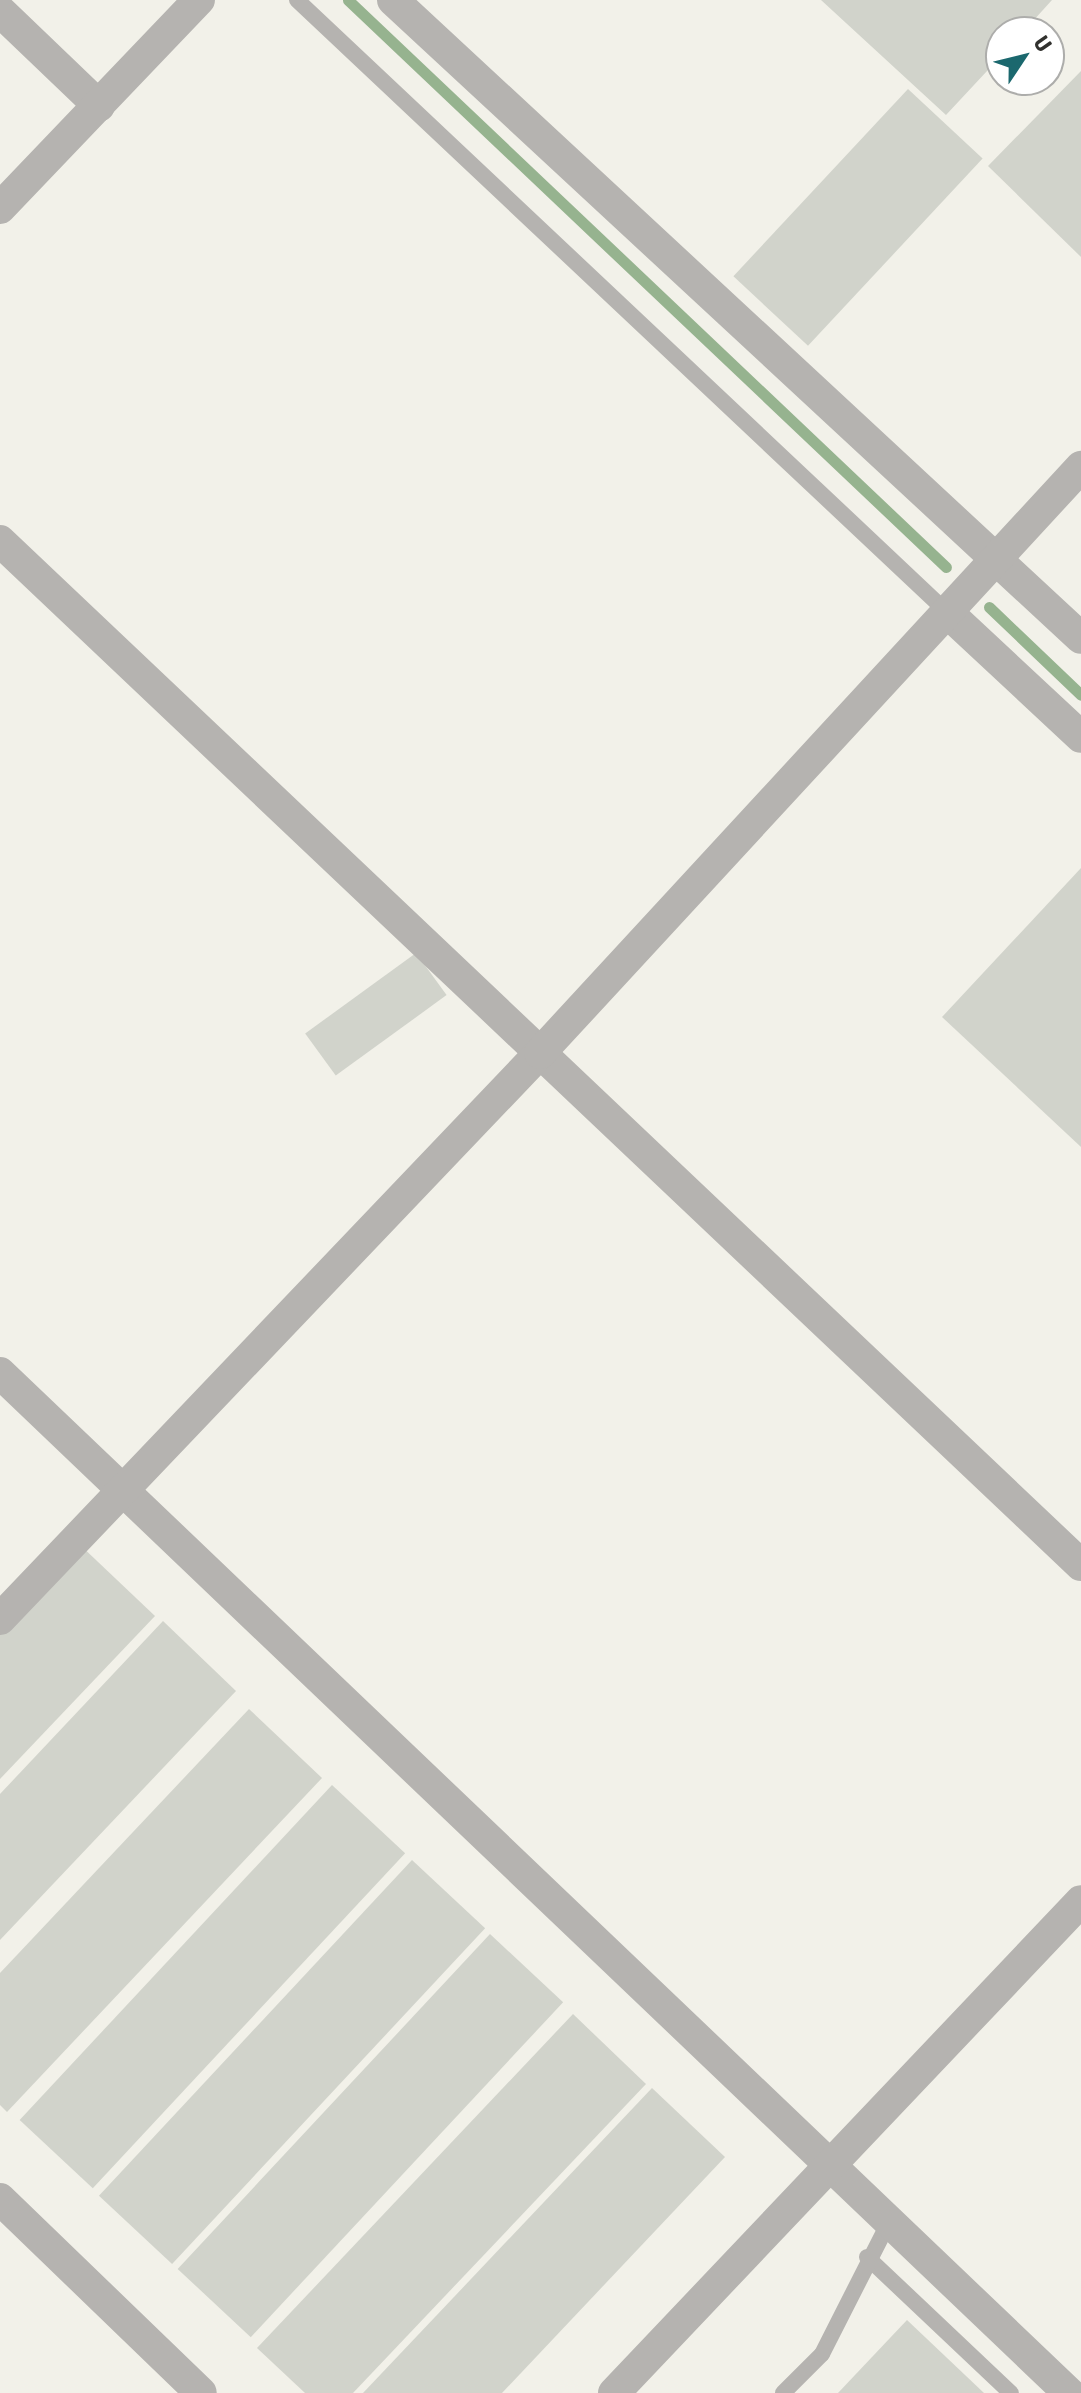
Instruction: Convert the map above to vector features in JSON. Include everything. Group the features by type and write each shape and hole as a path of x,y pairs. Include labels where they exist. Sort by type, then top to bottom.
{"street":[{"path":"0,208 199,0"},
{"path":"393,0 1081,638"},
{"path":"0,11 99,106"},
{"path":"0,1619 124,1493 540,1053 947,612 993,558 1081,467"},
{"path":"0,541 1081,1565"},
{"path":"947,612 1081,737"},
{"path":"0,1373 827,2167 1069,2393"},
{"path":"614,2393 1081,1901"},
{"path":"0,2199 201,2393"}],"lane":[{"path":"297,0 947,612"},
{"path":"783,2393 822,2354 867,2257 888,2224"},
{"path":"867,2257 1011,2393"}],"building":[{"path":"821,0 1052,0 1038,16 985,16 985,73 946,115"},
{"path":"1081,71 1081,257 988,166 1057,96 1065,96 1065,87"},
{"path":"908,89 983,159 808,346 733,276"},
{"path":"1081,868 1081,1147 942,1017"},
{"path":"416,953 447,995 336,1076 305,1034"},
{"path":"77,1542 155,1616 0,1779 0,1623"},
{"path":"163,1621 236,1691 0,1940 0,1794"},
{"path":"249,1709 322,1778 7,2112 0,2105 0,1973"},
{"path":"332,1785 405,1853 93,2188 20,2120"},
{"path":"412,1860 485,1928 172,2264 99,2196"},
{"path":"490,1934 563,2002 251,2337 178,2269"},
{"path":"573,2014 646,2084 353,2393 305,2393 257,2348"},
{"path":"652,2088 725,2157 502,2393 363,2393"},
{"path":"907,2320 984,2393 838,2393"}],"waterway":[{"path":"348,0 946,567"},
{"path":"989,607 1081,695"}]}
